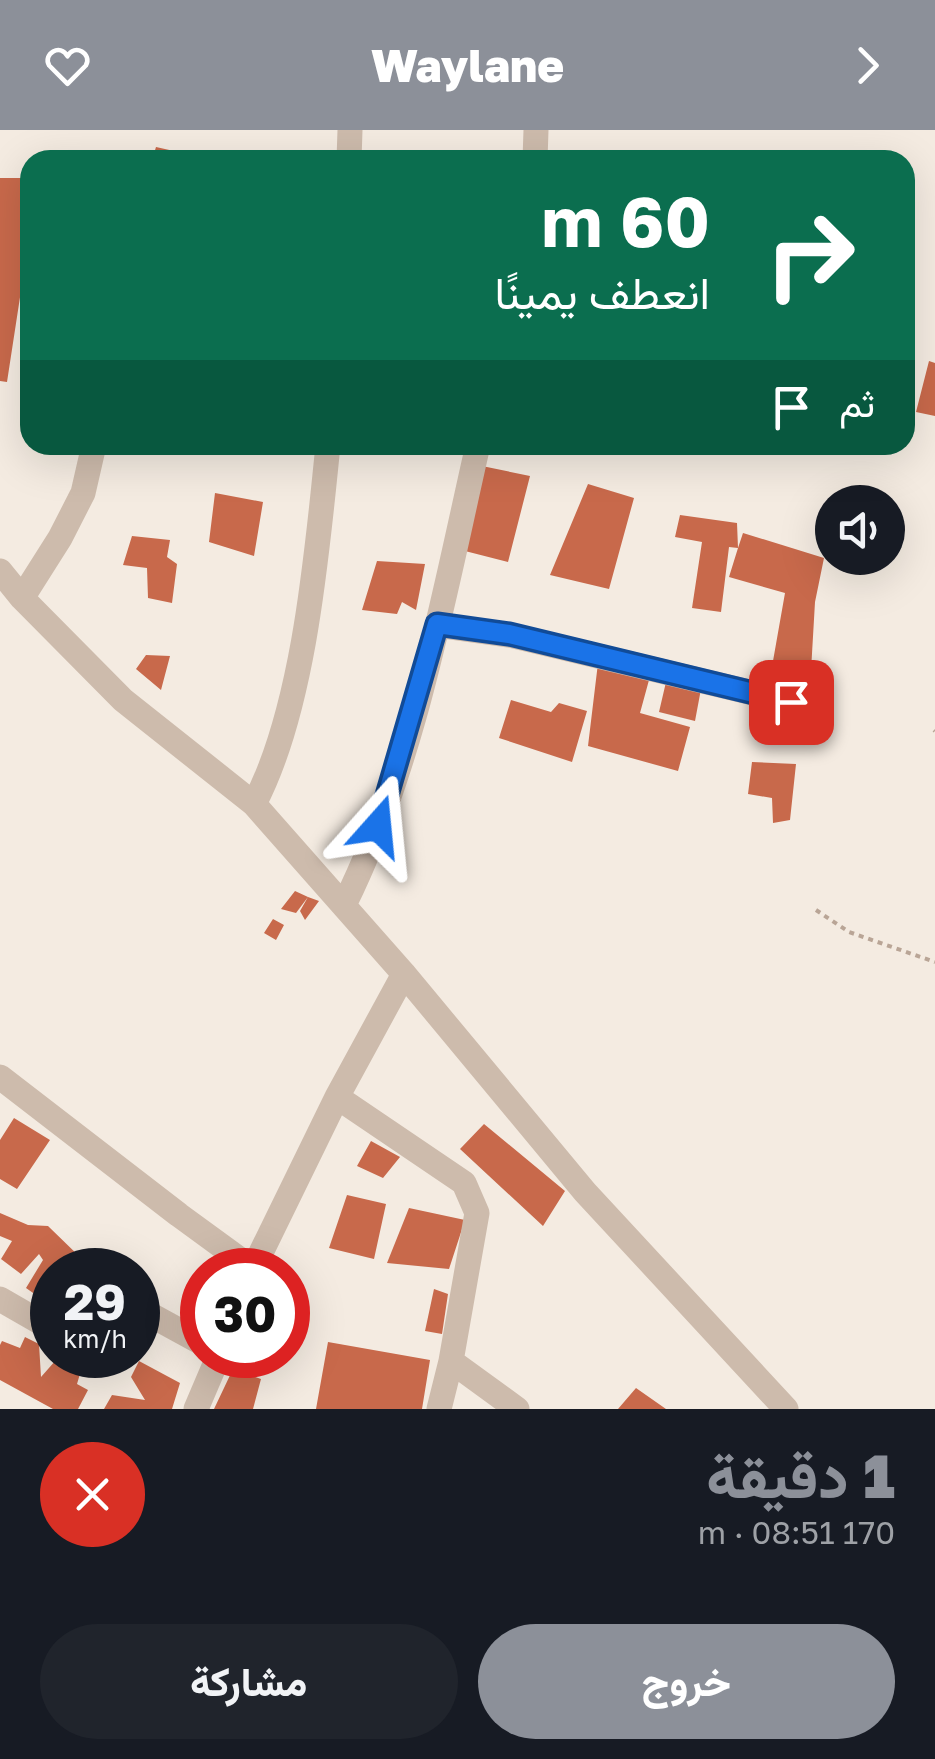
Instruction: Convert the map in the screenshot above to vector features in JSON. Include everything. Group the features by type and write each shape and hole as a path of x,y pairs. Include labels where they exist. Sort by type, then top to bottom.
{"street":[{"path":"22,598 82,494 92,455"},
{"path":"254,804 273,768 296,668 316,554 327,455"},
{"path":"344,905 369,854 397,772 437,624 476,455"},
{"path":"0,571 124,700 254,804 404,974 585,1192 786,1409"},
{"path":"437,624 509,634 791,702"},
{"path":"263,1248 337,1097 404,974"},
{"path":"0,1077 225,1248"},
{"path":"337,1097 464,1183 473,1198 476,1212 439,1409"},
{"path":"0,1299 30,1317"},
{"path":"451,1361 517,1409"},
{"path":"196,1409 209,1378"}],"path":[{"path":"816,910 849,932 935,962"}],"building":[{"path":"0,178 20,178 20,297 7,382 0,381"},
{"path":"929,361 935,363 935,416 916,412"},
{"path":"482,466 530,476 508,562 465,551"},
{"path":"588,484 634,498 609,589 550,575"},
{"path":"215,493 263,502 254,556 209,542"},
{"path":"680,515 737,523 738,548 729,547 721,612 692,608 702,542 675,537"},
{"path":"743,533 815,555 815,575 821,575 810,688 770,678 785,593 729,577"},
{"path":"132,536 170,540 167,557 177,564 172,603 148,598 147,568 123,565"},
{"path":"377,561 425,564 416,610 402,602 397,614 362,610"},
{"path":"146,655 170,656 161,690 136,669"},
{"path":"598,663 649,680 640,713 690,727 678,771 588,746"},
{"path":"666,682 701,689 695,721 659,712"},
{"path":"511,700 551,712 559,703 587,711 572,762 499,738"},
{"path":"752,762 796,764 790,820 773,823 772,798 748,794"},
{"path":"295,891 308,897 296,913 281,909"},
{"path":"308,897 319,901 305,920 300,911"},
{"path":"273,919 284,925 276,940 264,933"},
{"path":"14,1118 50,1140 17,1189 0,1179 0,1140"},
{"path":"484,1124 565,1191 543,1226 460,1149"},
{"path":"371,1141 400,1157 383,1178 357,1166"},
{"path":"347,1195 386,1204 374,1259 329,1248"},
{"path":"409,1208 465,1220 449,1269 387,1263"},
{"path":"0,1213 28,1225 48,1226 71,1248 30,1248 30,1264 21,1274 1,1259 12,1241 0,1236"},
{"path":"434,1289 448,1294 442,1334 425,1331"},
{"path":"25,1337 30,1340 30,1378 79,1378 77,1384 88,1390 78,1409 53,1409 0,1380 2,1341 20,1348"},
{"path":"328,1342 430,1360 422,1409 316,1409"},
{"path":"160,1372 180,1383 172,1409 104,1409 112,1395 145,1400 132,1378 160,1378"},
{"path":"229,1378 261,1379 253,1409 214,1409"},
{"path":"636,1388 666,1409 618,1409"}],"route":[{"path":"378,826 397,772 437,624 509,634 791,702"}]}
